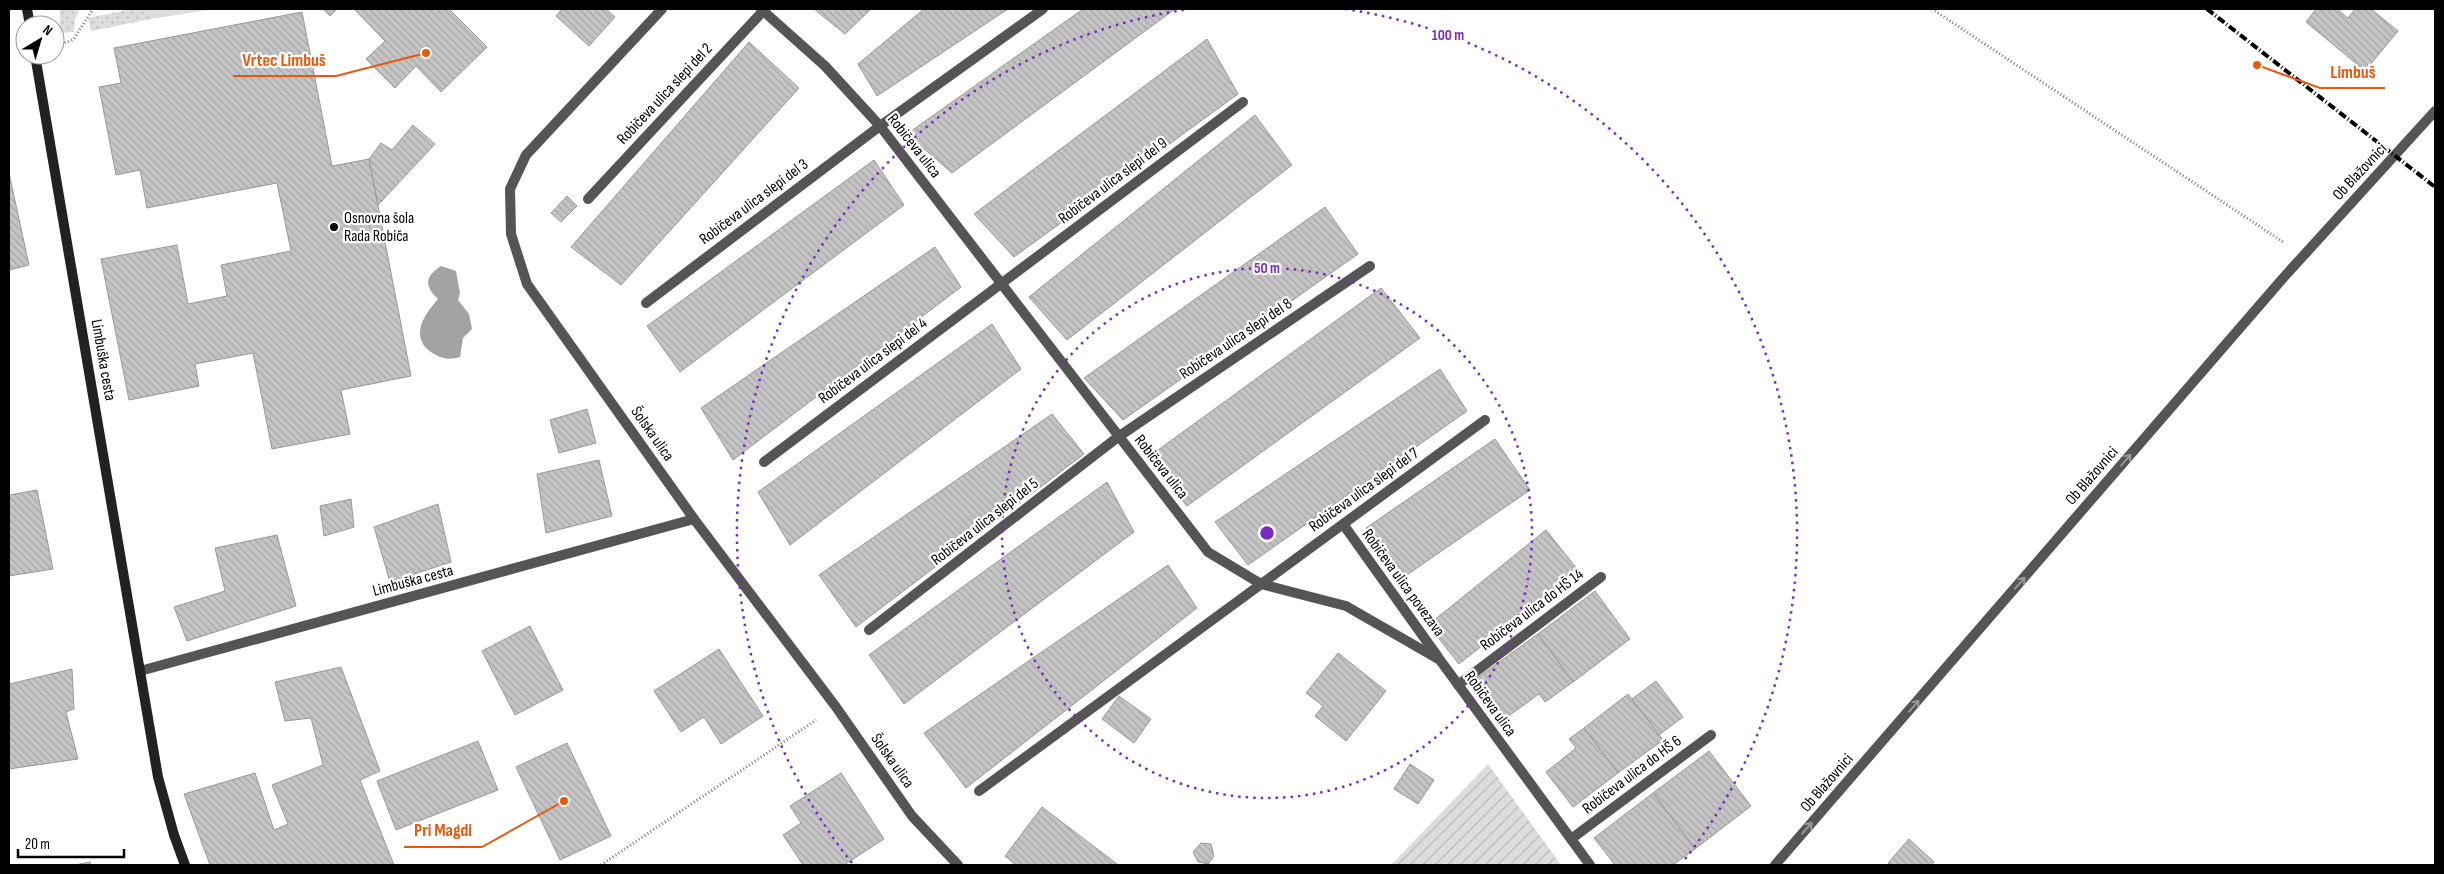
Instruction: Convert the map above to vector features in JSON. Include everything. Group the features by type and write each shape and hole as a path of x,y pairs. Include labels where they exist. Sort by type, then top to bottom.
{"main road":[{"name":"Limbuška cesta","path":"37,65 158,777 174,835 185,865"}],"street":[{"name":"Šolska ulica","path":"662,9 526,155 510,189 511,234 527,284 694,519 836,707 912,816 958,865"},
{"name":"Robičeva ulica","path":"763,9 825,66 880,126 1208,552 1260,584 1346,606 1440,660 1590,865"},
{"name":"Robičeva ulica slepi del 2","path":"588,199 763,9"},
{"name":"Robičeva ulica slepi del 3","path":"646,303 880,126 1044,9"},
{"name":"Robičeva ulica slepi del 9","path":"1001,284 1243,102"},
{"name":"Ob Blažovnici","path":"1775,865 2303,256 2435,111"},
{"name":"Robičeva ulica slepi del 8","path":"1118,437 1370,266"},
{"name":"Robičeva ulica slepi del 4","path":"764,462 1001,284"},
{"name":"Robičeva ulica slepi del 7","path":"979,791 1485,420"},
{"name":"Robičeva ulica slepi del 5","path":"869,630 1118,437"},
{"name":"Limbuška cesta","path":"140,671 694,519"},
{"name":"Robičeva ulica povezava","path":"1343,524 1440,660"},
{"name":"Robičeva ulica do HŠ 14","path":"1458,685 1601,577"},
{"name":"Robičeva ulica do HŠ 6","path":"1571,839 1712,734"}],"path":[{"path":"65,43 73,40 93,9"},
{"path":"1932,9 2303,256"},
{"path":"601,865 836,707"}],"shaded area":[{"path":"60,9 80,9 75,19 74,32 65,33 65,15 60,15"},
{"path":"132,9 149,9 151,19 91,31 88,18"},
{"path":"149,9 215,9 151,19"},
{"path":"441,266 456,271 460,293 458,300 469,314 472,329 463,338 460,357 443,358 437,356 426,348 420,335 423,320 438,299 430,290 429,277"},
{"path":"1488,764 1561,865 1391,865"}],"building":[{"path":"323,9 337,9 330,16"},
{"path":"354,9 449,9 487,47 441,92 416,66 395,88 366,59 385,41"},
{"path":"562,9 606,9 615,17 589,46 556,16"},
{"path":"814,9 871,9 845,34"},
{"path":"924,9 1008,9 877,96 858,64"},
{"path":"1083,9 1175,9 952,173 907,134"},
{"path":"2316,9 2337,9 2348,18 2355,9 2371,9 2398,31 2365,71 2306,22"},
{"name":"Osnovna šola Rada Robiča","path":"302,12 332,166 369,159 411,376 341,390 350,434 272,449 253,353 195,364 199,386 129,400 101,259 177,245 188,304 227,296 221,265 291,251 277,183 147,208 140,170 116,175 99,87 121,83 114,48"},
{"path":"1207,39 1238,94 1014,257 974,214"},
{"path":"749,42 799,88 621,285 571,247"},
{"path":"1255,115 1292,165 1067,340 1029,297"},
{"path":"413,125 435,144 378,205 369,159 381,143 392,150"},
{"path":"874,160 904,205 680,372 647,326"},
{"path":"9,173 29,265 9,270"},
{"path":"567,196 577,206 561,222 551,213"},
{"path":"1325,207 1358,254 1123,420 1084,378"},
{"path":"935,247 961,287 733,460 701,408"},
{"path":"1381,288 1420,338 1187,506 1147,458"},
{"path":"992,324 1021,369 790,545 758,492"},
{"path":"1440,369 1467,411 1248,565 1215,522"},
{"path":"587,409 596,443 559,453 550,420"},
{"path":"1052,414 1084,454 856,627 819,575"},
{"path":"1495,439 1530,490 1401,579 1366,528"},
{"path":"599,460 612,516 546,533 537,474"},
{"path":"1107,482 1134,532 904,704 869,655"},
{"path":"37,490 53,569 9,576 9,495"},
{"path":"351,499 354,527 324,536 320,506"},
{"path":"438,504 451,562 390,582 374,527"},
{"path":"1546,530 1578,570 1459,664 1428,625"},
{"path":"277,535 296,606 187,641 174,607 225,591 215,548"},
{"path":"1168,565 1197,608 966,788 924,733"},
{"path":"1595,591 1630,639 1573,682 1538,634"},
{"path":"530,626 563,690 515,715 482,651"},
{"path":"1538,634 1573,682 1545,702 1539,694 1506,718 1477,678"},
{"path":"719,649 763,716 721,744 704,717 681,732 654,691"},
{"path":"1338,653 1386,691 1346,741 1315,716 1323,706 1306,693"},
{"path":"341,667 380,771 360,780 394,865 210,865 184,794 255,773 274,830 288,824 272,785 323,765 311,718 285,721 275,682"},
{"path":"72,669 74,709 66,712 78,759 9,769 9,684"},
{"path":"1656,681 1683,717 1659,735 1632,699"},
{"path":"1628,694 1663,740 1618,773 1584,728"},
{"path":"1119,696 1151,719 1134,743 1102,719"},
{"path":"1584,728 1618,773 1573,807 1546,772 1576,748 1569,739"},
{"path":"478,741 498,790 396,830 377,781"},
{"path":"567,743 611,836 560,860 516,767"},
{"path":"1709,751 1751,806 1695,849 1653,793"},
{"path":"1410,764 1434,780 1418,804 1394,789"},
{"path":"841,773 884,839 844,865 803,865 783,835 801,823 790,806"},
{"path":"1653,793 1695,849 1673,865 1615,865 1594,838"},
{"path":"1042,807 1117,864 1016,865 1005,856"},
{"path":"1909,839 1934,862 1931,865 1891,865 1888,863"},
{"path":"1201,843 1211,844 1214,856 1208,864 1198,862 1193,852"},
{"path":"90,862 91,865 75,865"}],"railway":[{"path":"2207,9 2435,187"}],"place":[{"name":"Vrtec Limbuš","path":"426,53"},
{"name":"Limbuš","path":"2257,65"},
{"name":"Osnovna šola Rada Robiča","path":"334,227"},
{"name":"Pri Magdi","path":"564,801"}]}
